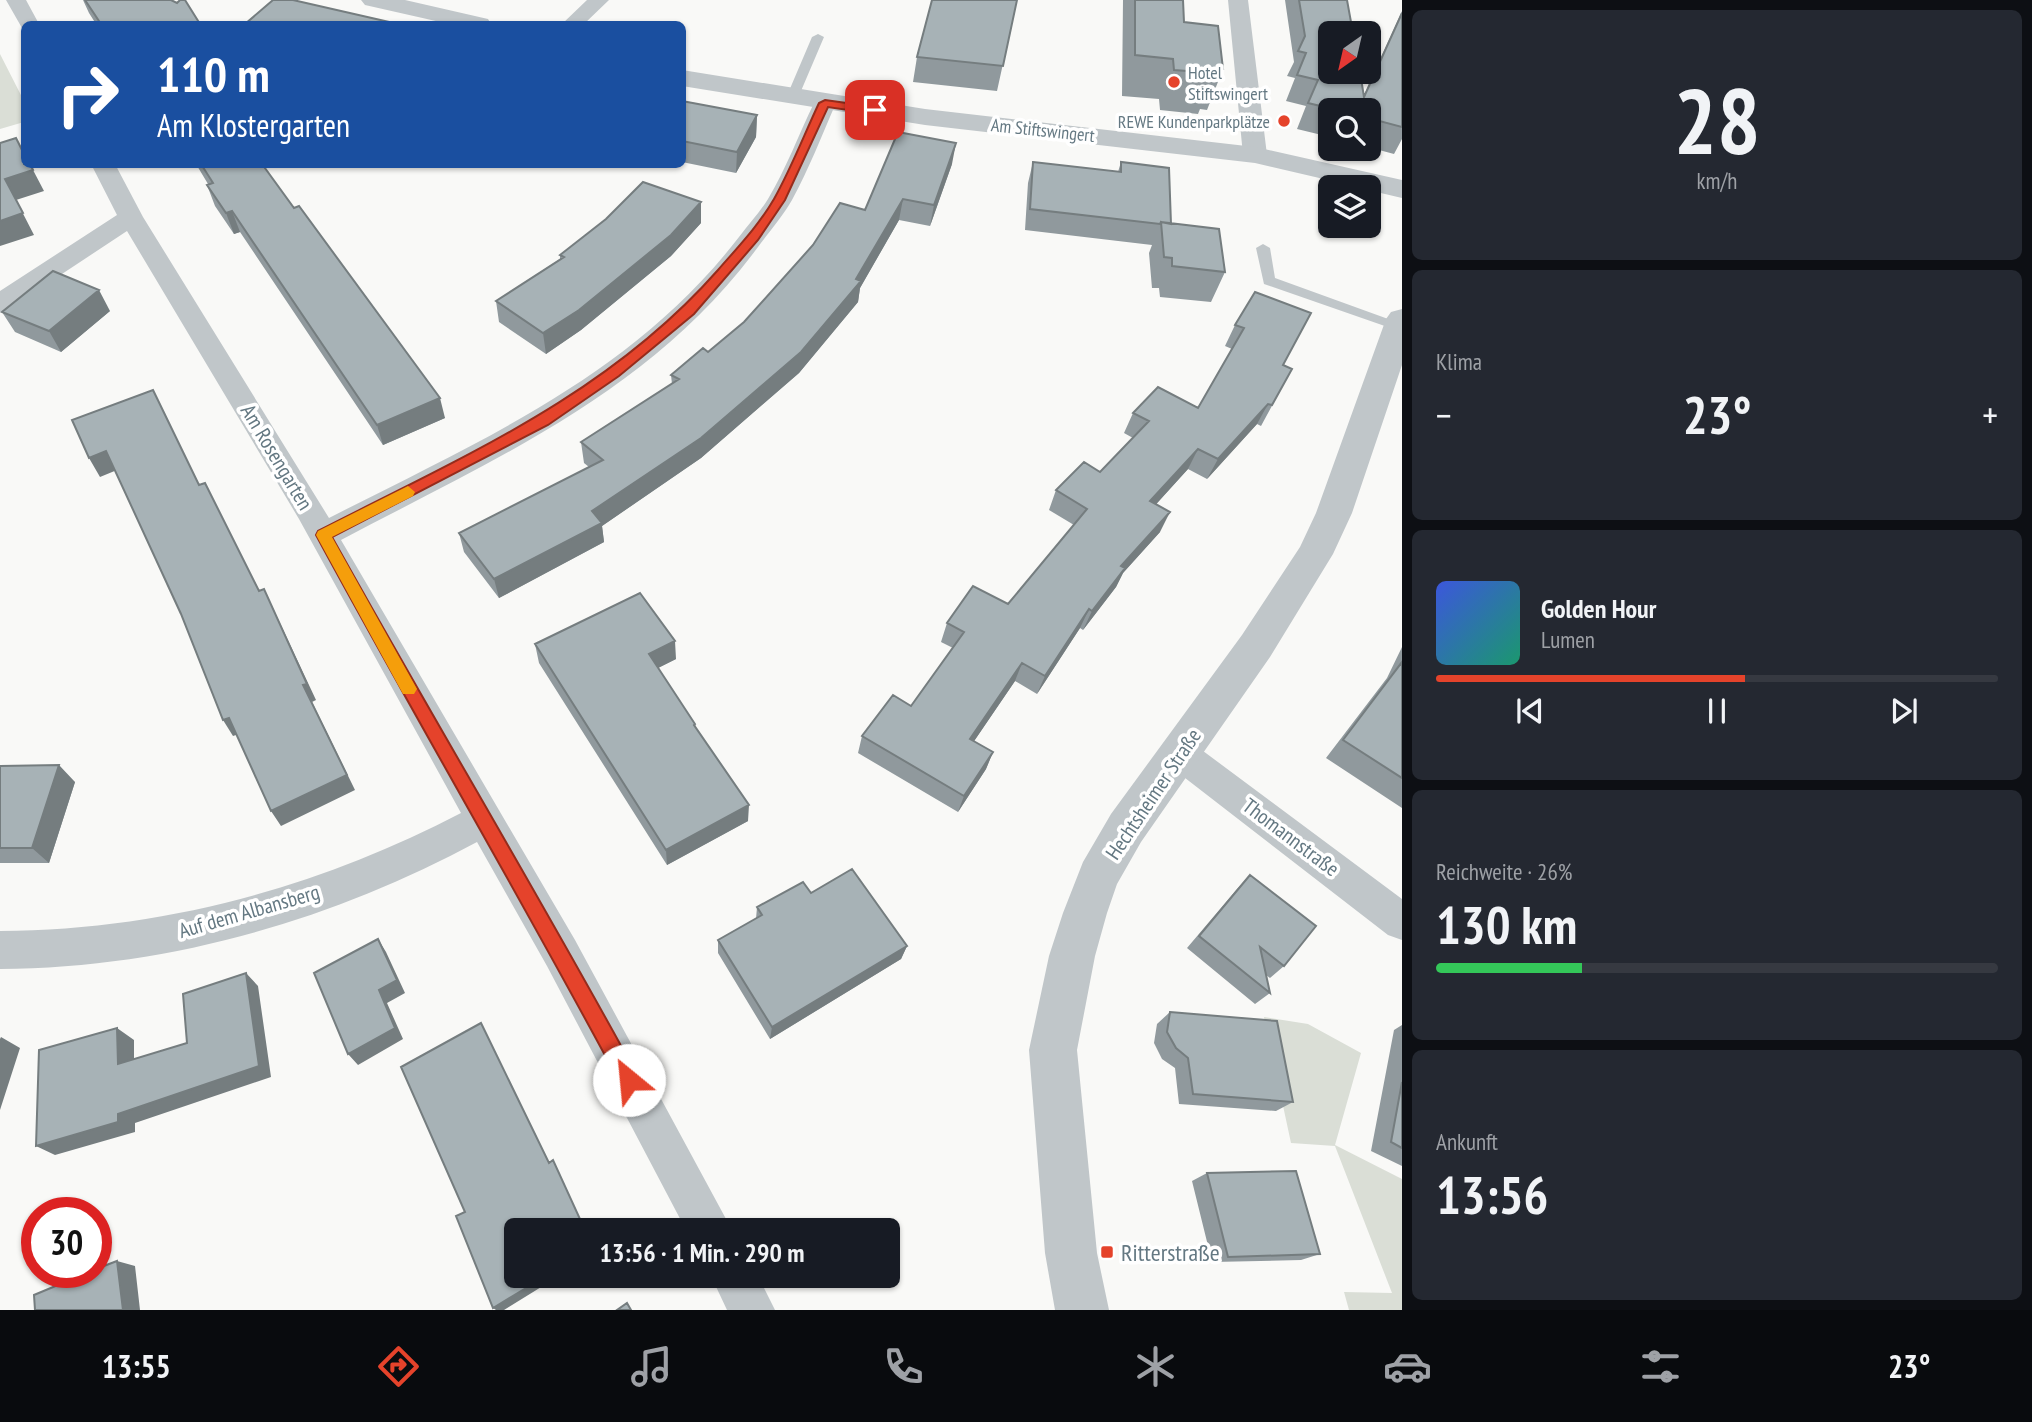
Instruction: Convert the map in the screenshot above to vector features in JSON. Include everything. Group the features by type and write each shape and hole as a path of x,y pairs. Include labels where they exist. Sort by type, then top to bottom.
{"street":[{"path":"16,0 27,21"},
{"path":"373,0 466,21"},
{"path":"575,21 599,0"},
{"path":"1238,0 1255,155"},
{"name":"Am Stiftswingert","path":"686,79 825,103 1255,155 1402,189"},
{"path":"323,535 543,421 615,373 682,317 725,273 766,220 779,200 825,103"},
{"name":"Am Rosengarten","path":"105,168 131,218 323,535 395,666 485,819 561,953 704,1218"},
{"path":"0,303 131,218"},
{"name":"Hechtsheimer Straße","path":"1082,1310 1072,1253 1054,1050 1072,956 1098,876 1126,828 1256,646 1315,554 1334,513 1400,324"},
{"name":"Thomannstraße","path":"1179,753 1402,922"},
{"name":"Auf dem Albansberg","path":"0,950 29,951 136,941 258,913 385,869 485,819"},
{"path":"740,1288 752,1310"}],"lane":[{"path":"792,98 818,37"},
{"path":"1263,248 1269,281 1400,324"}],"shaded area":[{"path":"0,54 21,95 21,123 0,129"},
{"path":"1264,1017 1308,1024 1361,1053 1335,1145 1402,1179 1402,1310 1349,1310 1344,1292 1392,1293 1335,1146 1291,1143"}],"building":[{"path":"85,0 171,0 177,3 185,0 198,21 99,21"},
{"path":"273,0 293,0 385,21 248,21"},
{"path":"932,0 1017,0 1003,66 917,57"},
{"path":"1135,0 1183,0 1184,22 1218,26 1223,69 1213,68 1213,73 1174,70 1173,59 1135,55"},
{"path":"1299,0 1347,0 1351,21 1318,21 1318,80 1297,75 1306,53 1298,51 1305,36"},
{"path":"1402,13 1402,127 1381,121 1381,98 1318,98 1318,105 1308,103 1318,80 1318,84 1362,84 1364,97 1370,84 1381,84 1381,59"},
{"path":"686,102 757,115 737,152 686,142"},
{"path":"898,132 956,143 934,205 903,199 856,279 861,281 801,352 701,438 592,511 602,523 494,579 459,533 603,460 581,442 679,379 671,375 703,348 708,352 744,322 813,245 840,203 865,210"},
{"path":"16,138 21,148 21,168 33,170 5,179 23,213 0,221 0,143"},
{"path":"1033,162 1121,172 1121,162 1169,168 1171,224 1030,209"},
{"path":"204,168 265,168 294,208 299,206 440,398 377,425 232,211 226,213 207,185 213,183"},
{"path":"643,182 701,202 671,235 579,310 543,333 496,301 564,257 560,255 606,219"},
{"path":"1161,222 1219,229 1225,272 1172,266 1172,258 1164,257"},
{"path":"53,271 99,290 49,331 2,312"},
{"path":"1255,292 1311,313 1283,365 1292,369 1272,405 1268,404 1218,459 1198,449 1150,501 1170,512 1121,566 1125,568 1092,611 1089,609 1045,676 1022,663 970,739 993,752 964,796 862,736 893,695 911,706 964,632 947,623 973,586 1008,604 1087,509 1056,490 1084,462 1100,472 1149,421 1133,413 1158,387 1198,408 1244,328 1235,325"},
{"path":"153,390 199,485 205,483 259,591 264,589 307,684 303,685 347,775 271,811 229,718 223,720 181,614 106,451 89,458 72,420"},
{"path":"640,593 675,641 649,654 749,805 666,850 535,644"},
{"path":"1402,662 1402,778 1343,740"},
{"path":"59,765 32,848 0,848 0,766"},
{"path":"852,869 907,946 772,1027 718,940 762,915 757,907 803,882 811,893"},
{"path":"1250,875 1316,926 1284,966 1260,947 1270,993 1199,936"},
{"path":"378,939 397,980 379,990 395,1028 348,1054 314,973"},
{"path":"246,973 259,1066 118,1114 118,1122 36,1146 39,1050 117,1028 118,1064 187,1043 183,994"},
{"path":"1170,1012 1277,1021 1293,1102 1193,1094 1188,1058 1176,1048 1167,1032"},
{"path":"481,1023 549,1163 553,1160 580,1218 504,1218 504,1288 526,1288 493,1308 456,1216 465,1212 401,1067"},
{"path":"1402,1082 1402,1148 1391,1142"},
{"path":"1296,1171 1320,1254 1228,1257 1207,1173"},
{"path":"117,1261 123,1310 35,1310 34,1295 51,1288 112,1288 112,1263"},
{"path":"627,1303 631,1310 617,1310"}],"slow traffic":[{"path":"408,492 323,535 409,689"}],"place":[{"name":"Hotel Stiftswingert","path":"1174,82"},
{"name":"REWE Kundenparkplätze","path":"1284,121"},
{"name":"Ritterstraße","path":"1107,1252"}],"route":[{"path":"629,1080 561,953 395,666 323,535 543,421 615,373 690,311 754,238 779,200 825,103 875,110"}]}
